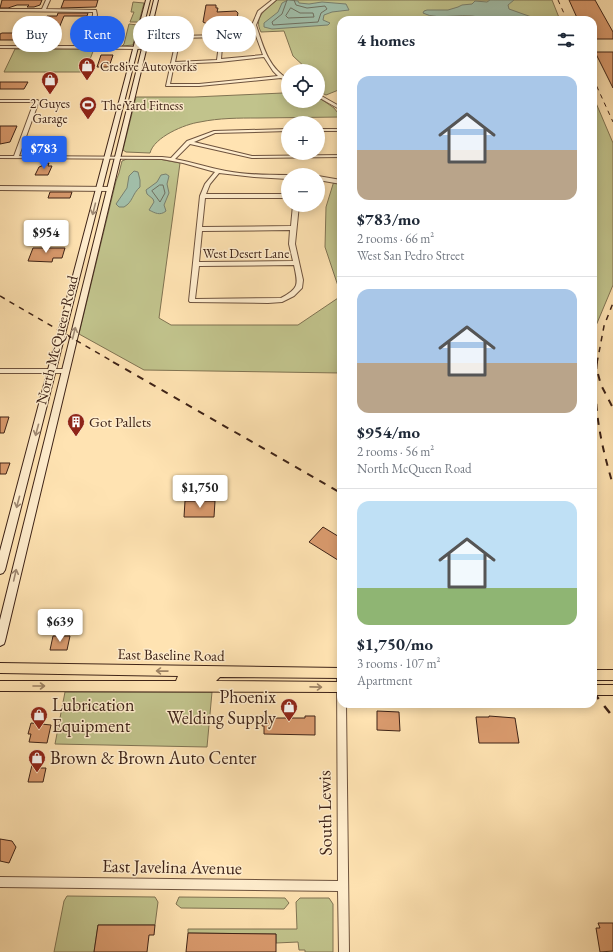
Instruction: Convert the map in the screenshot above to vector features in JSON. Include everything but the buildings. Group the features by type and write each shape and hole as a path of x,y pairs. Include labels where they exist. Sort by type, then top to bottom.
{"main road":[{"name":"North McQueen Road","path":"144,15 148,0"},
{"name":"North McQueen Road","path":"152,15 156,0"},
{"path":"144,15 152,15"},
{"name":"North McQueen Road","path":"0,570 135,52"},
{"name":"North McQueen Road","path":"0,641 143,52"},
{"path":"80,265 91,265"},
{"path":"13,522 28,522"},
{"name":"East Baseline Road","path":"0,668 337,673"},
{"path":"134,686 155,680 210,679 217,672"},
{"path":"227,686 231,680 267,678 290,672"},
{"path":"597,675 613,675"},
{"name":"East Baseline Road","path":"0,686 337,687"},
{"path":"597,690 613,690"}],"street":[{"path":"44,10 48,0"},
{"path":"274,0 260,12 254,22 265,56 281,77"},
{"path":"0,10 95,11 95,16"},
{"path":"219,61 222,36 178,37 174,63 168,85 199,85 281,77"},
{"path":"0,47 70,48"},
{"path":"174,63 219,61 265,56"},
{"path":"325,99 337,105"},
{"path":"0,101 38,101 16,157"},
{"path":"172,159 189,142 200,136 224,131 281,130"},
{"path":"325,130 337,130"},
{"path":"189,142 252,157 337,156"},
{"path":"0,157 66,157 75,159 117,156 172,159 218,171 257,177 281,177"},
{"path":"218,171 208,184 203,196 192,301 268,301 282,300 292,295 299,288 300,280 292,244 295,212"},
{"path":"325,179 337,181"},
{"path":"0,188 110,189"},
{"path":"203,196 281,196"},
{"path":"200,229 293,228"},
{"name":"West Desert Lane","path":"196,264 296,263"},
{"path":"0,371 65,371"},
{"name":"South Lewis","path":"341,708 344,952"},
{"name":"East Javelina Avenue","path":"0,882 343,886"}],"green space":[{"path":"277,0 552,0 558,16 337,16 337,91 326,95 325,64 302,64 293,56 284,31 261,32 259,22 262,14"},
{"path":"133,2 144,3 141,16 133,16 133,22 130,22 134,12 131,12"},
{"path":"129,24 133,24 133,45 125,46"},
{"path":"62,49 70,49 70,52 93,52 85,72 4,72 14,52 62,52"},
{"path":"281,93 281,108 325,108 325,102 334,108 337,112 337,117 281,116 281,118 222,119 194,123 171,132 157,142 150,153 126,152 123,150 136,97 194,97"},
{"path":"597,105 613,143 613,285 597,323"},
{"path":"129,158 159,159 180,163 159,318 171,325 298,325 337,299 337,373 144,370 79,334 122,161"},
{"path":"334,181 337,182 337,283 325,247 326,207"},
{"path":"65,692 212,692 207,747 55,744"},
{"path":"67,896 155,897 158,902 155,925 98,925 94,952 54,952 64,901"},
{"path":"179,897 285,898 289,903 284,909 181,908 176,904"},
{"path":"300,898 329,898 333,904 333,952 305,952 305,950 299,950 298,942 276,943 276,934 188,933 188,929 297,929 296,902"}],"water":[{"path":"288,0 309,4 322,2 346,4 349,10 332,12 324,15 323,20 330,23 328,25 272,29 264,27 264,23 278,12 282,3"},
{"path":"490,0 514,0 508,5 509,9 529,16 437,16 423,13 427,10 448,10 462,5 472,4 475,1 487,2"},
{"path":"134,171 138,172 140,187 127,205 124,207 119,207 116,204 127,188 129,176"},
{"path":"166,174 169,176 167,184 169,193 164,205 166,211 158,214 149,210 154,202 153,199 147,194 146,190 157,182 161,175"}],"railway":[{"path":"558,0 565,16"},
{"path":"597,87 613,122"},
{"path":"0,296 115,363"},
{"path":"597,363 604,326 613,303"},
{"path":"113,362 337,491"},
{"path":"598,374 601,385 613,408"},
{"path":"597,409 601,440 613,485"},
{"path":"597,697 613,717"}],"place":[{"name":"Cre8ive Autoworks","path":"87,81"},
{"name":"2 Guyes Garage","path":"50,95"},
{"name":"The Yard Fitness","path":"88,120"},
{"name":"Got Pallets","path":"76,437"},
{"name":"Phoenix Welding Supply","path":"289,722"},
{"name":"Lubrication Equipment","path":"39,730"},
{"name":"Brown & Brown Auto Center","path":"37,773"}]}
